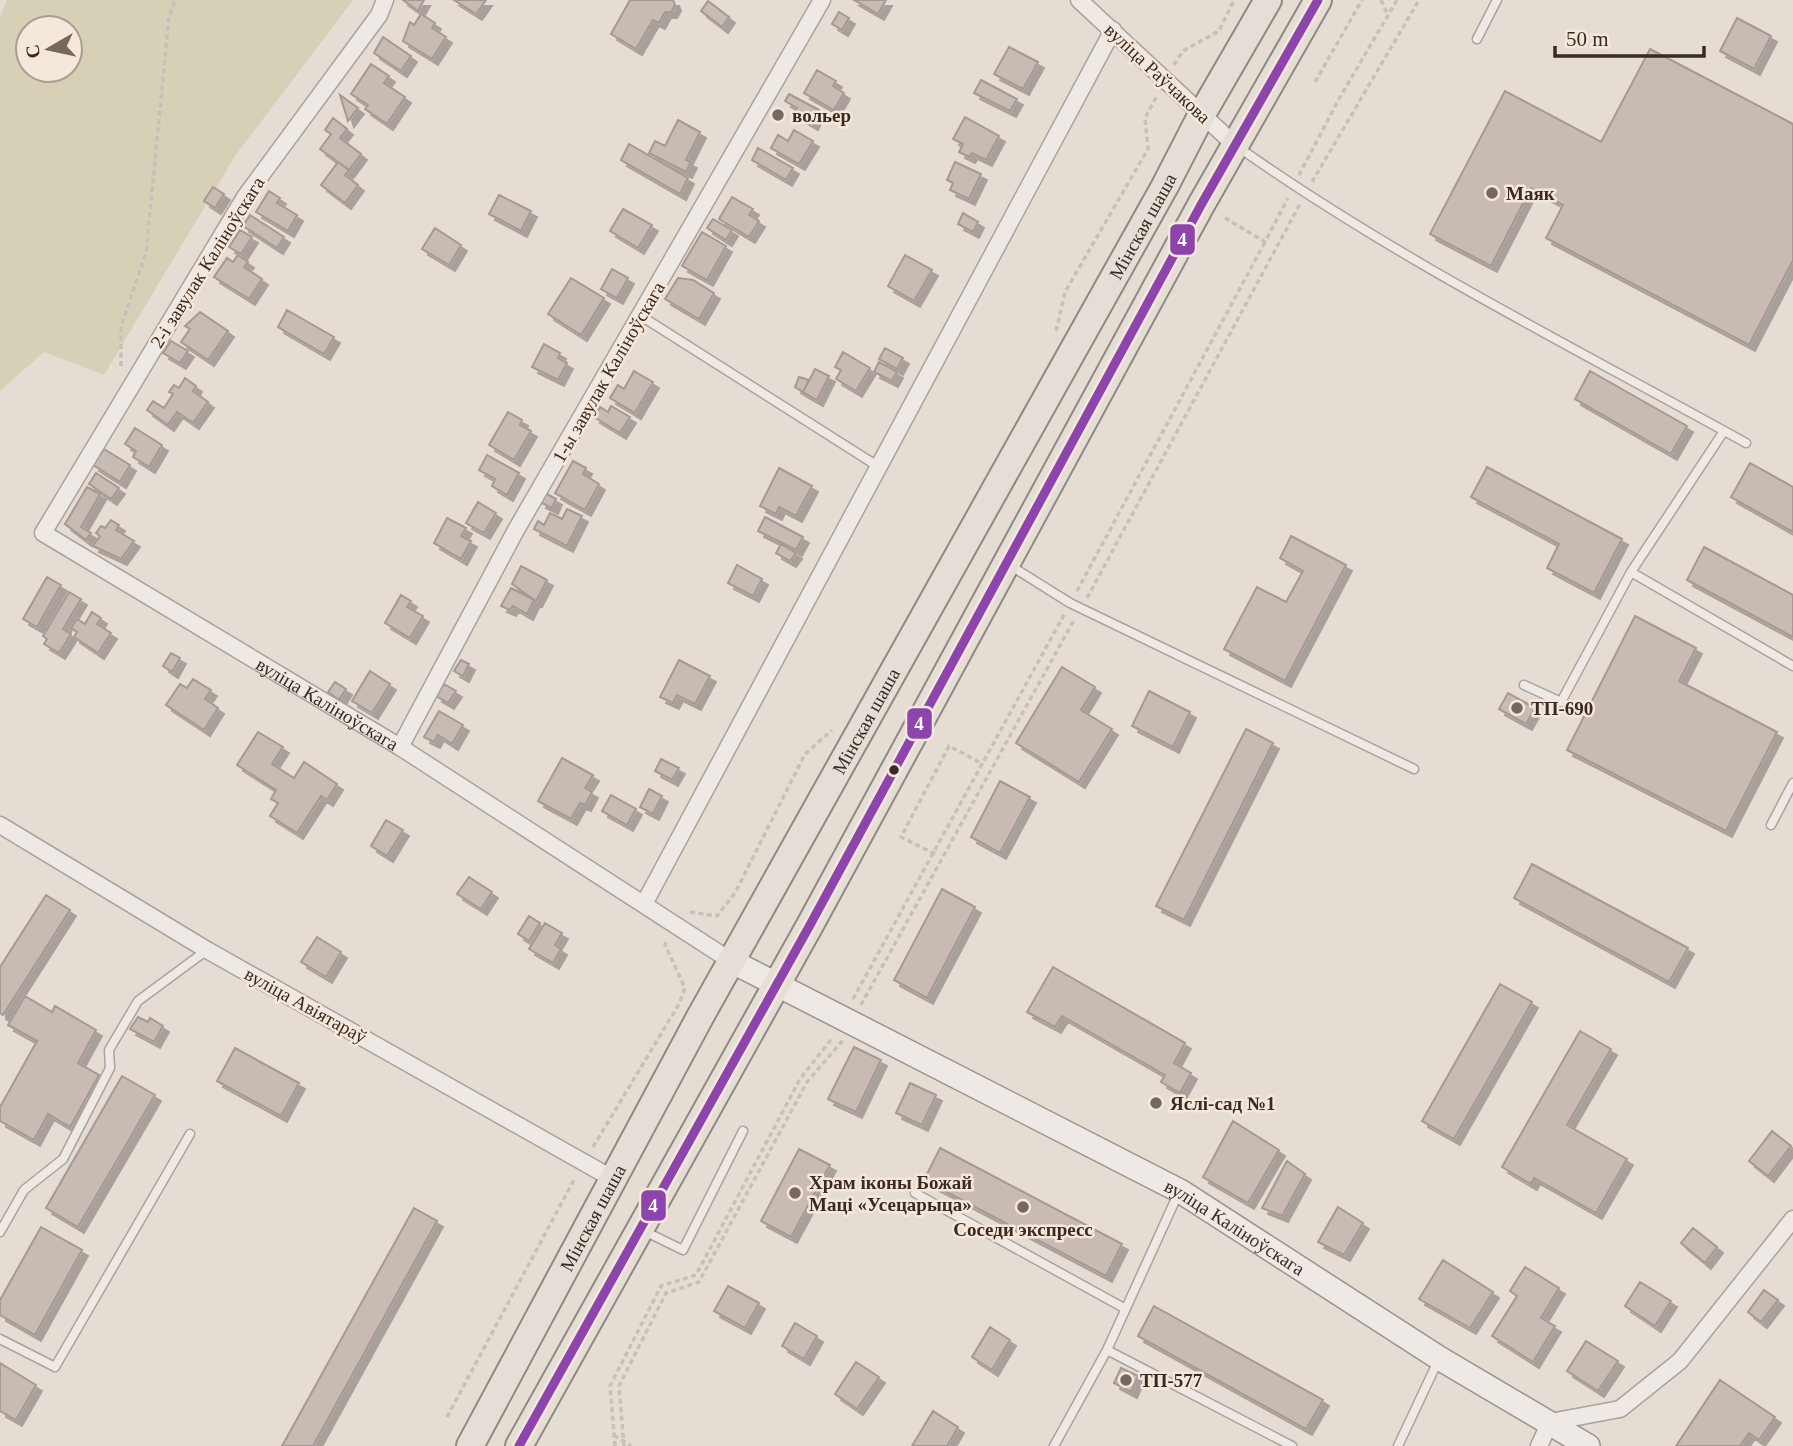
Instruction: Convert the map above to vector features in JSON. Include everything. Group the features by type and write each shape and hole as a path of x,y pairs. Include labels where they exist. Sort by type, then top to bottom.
{"main road":[{"name":"Мінская шаша","path":"470,1446 731,961 1268,0"},
{"path":"519,1446 642,1229 1318,0"},
{"name":"вуліца Каліноўскага","path":"731,961 1180,1191 1439,1358 1588,1446"}],"street":[{"name":"2-і завулак Каліноўскага","path":"43,533 245,197 379,15 385,0"},
{"name":"1-ы завулак Каліноўскага","path":"400,747 516,530 822,0"},
{"name":"вуліца Раўчакова","path":"1083,1 1236,146"},
{"path":"644,904 1113,30"},
{"name":"вуліца Каліноўскага","path":"43,533 400,747 731,961"},
{"name":"вуліца Авіятараў","path":"0,825 207,950 586,1160 615,1180"},
{"path":"1539,1446 1550,1422 1619,1409 1680,1361 1793,1219"}],"lane":[{"path":"1477,39 1497,0"},
{"path":"1236,146 1294,186 1422,263 1746,443"},
{"path":"641,316 879,467"},
{"path":"1524,685 1561,702 1631,572 1724,431"},
{"path":"1007,563 1070,603 1414,769"},
{"path":"1631,572 1793,666"},
{"path":"1771,825 1793,783"},
{"path":"0,1232 24,1190 63,1159 110,1068 109,1051 138,1001 207,950"},
{"path":"642,1229 683,1250 743,1131"},
{"path":"0,1339 55,1367 190,1134"},
{"path":"1054,1446 1107,1350 1180,1191"},
{"path":"915,1193 1124,1308"},
{"path":"1107,1350 1292,1446"},
{"path":"1398,1446 1439,1358"}],"path":[{"path":"122,401 121,327 146,253 169,17 175,0"},
{"path":"1136,173 1148,149 1146,118 1166,77 1183,51 1219,31 1234,0"},
{"path":"1315,82 1362,0"},
{"path":"1381,0 1388,15"},
{"path":"624,1443 619,1386 666,1293 699,1282 807,1082 839,1047 846,1021 935,853 1265,242 1339,97 1397,0"},
{"path":"615,1446 610,1387 661,1286 696,1275 800,1079 846,1021 1082,607 1306,193 1419,0"},
{"path":"1225,218 1265,242"},
{"path":"935,853 901,837 949,746 984,764"},
{"path":"447,1417 533,1252 679,1004"},
{"path":"614,1435 631,1446"}],"shaded area":[{"path":"7,0 353,0 235,156 104,375 44,352 0,391 0,16"}],"building":[{"path":"403,0 424,0 418,11"},
{"path":"454,0 486,0 476,14"},
{"path":"630,0 673,0 675,5 671,12 665,12 659,23 653,20 636,49 611,34"},
{"path":"854,0 886,0 878,14"},
{"path":"708,1 729,17 722,27 701,11"},
{"path":"839,12 849,18 842,30 832,24"},
{"path":"421,14 435,23 432,28 446,37 432,59 403,41 410,22 414,25"},
{"path":"1737,18 1771,36 1754,69 1720,51"},
{"path":"383,37 411,56 401,71 374,53"},
{"path":"1009,47 1038,62 1023,89 994,74"},
{"path":"1650,49 1793,124 1793,260 1749,345 1546,238 1563,205 1531,188 1491,266 1430,234 1505,91 1601,142"},
{"path":"371,64 389,76 384,83 405,97 387,124 365,109 368,105 351,94"},
{"path":"817,70 836,81 833,86 844,93 834,110 804,93"},
{"path":"981,80 1017,99 1010,111 974,93"},
{"path":"789,94 819,110 812,124 793,113 797,108 785,101"},
{"path":"340,95 358,108 348,121"},
{"path":"965,117 999,136 986,160 972,153 969,157 959,152 963,144 953,139"},
{"path":"333,118 347,129 340,138 361,154 349,170 320,149 331,134 325,130"},
{"path":"678,120 700,132 686,160 691,162 686,172 649,153 655,141 665,146"},
{"path":"794,130 813,141 799,164 771,148 778,135 788,141"},
{"path":"629,144 688,178 680,194 621,160"},
{"path":"758,148 793,168 786,180 752,160"},
{"path":"338,162 349,170 345,175 358,185 345,203 321,185"},
{"path":"955,162 981,174 969,199 950,190 953,183 947,180"},
{"path":"213,187 224,194 215,208 204,201"},
{"path":"269,191 280,198 277,203 297,215 288,231 256,212"},
{"path":"499,195 531,211 521,231 489,214"},
{"path":"732,197 753,209 749,215 759,221 749,237 719,219"},
{"path":"623,209 652,225 638,248 610,231"},
{"path":"963,213 978,222 973,232 958,224"},
{"path":"250,215 284,237 277,248 243,226"},
{"path":"713,219 732,230 726,240 707,228"},
{"path":"435,228 461,245 449,265 422,249"},
{"path":"240,230 252,237 241,254 229,247"},
{"path":"702,232 726,246 707,280 682,266"},
{"path":"238,255 248,262 244,267 262,279 249,299 214,277 227,258 233,262"},
{"path":"905,255 932,270 914,301 888,286"},
{"path":"612,269 628,278 617,298 601,289"},
{"path":"571,278 604,298 581,335 548,314"},
{"path":"678,278 693,280 714,293 699,319 665,299"},
{"path":"287,310 334,337 324,354 278,327"},
{"path":"200,312 228,331 208,360 181,342 190,329 185,326"},
{"path":"171,341 188,351 180,363 163,353"},
{"path":"544,344 560,353 558,358 567,363 558,380 532,367"},
{"path":"885,348 903,358 897,369 879,359"},
{"path":"843,352 870,368 856,391 836,379 841,370 835,367"},
{"path":"879,362 897,372 892,381 874,372"},
{"path":"815,369 829,376 817,400 803,392"},
{"path":"634,371 653,382 635,413 610,398 618,385 624,389"},
{"path":"1590,371 1687,426 1671,454 1575,399"},
{"path":"799,377 809,380 803,392 795,387"},
{"path":"185,378 196,386 193,391 208,402 193,423 177,412 168,425 147,410 153,401 164,408 173,394 169,392 174,385 179,388"},
{"path":"611,406 630,417 620,433 594,417 600,407 608,412"},
{"path":"508,412 522,420 520,425 531,431 514,460 489,445"},
{"path":"135,428 162,445 149,467 133,457 136,451 125,444"},
{"path":"104,449 130,465 120,482 93,465"},
{"path":"487,455 519,473 507,495 492,486 495,479 479,470"},
{"path":"573,461 586,468 583,474 599,484 585,510 555,493"},
{"path":"1750,463 1793,487 1793,532 1731,497"},
{"path":"1487,467 1622,539 1594,593 1547,568 1559,544 1471,497"},
{"path":"779,468 812,486 796,516 779,507 776,514 760,506"},
{"path":"96,473 119,488 111,499 89,484"},
{"path":"87,487 100,494 81,527 91,533 86,540 65,524"},
{"path":"545,493 556,499 552,508 540,502"},
{"path":"478,502 496,513 484,533 466,523"},
{"path":"567,509 582,516 567,546 534,529 538,521 544,525 550,513 562,519"},
{"path":"765,517 803,537 796,550 758,531"},
{"path":"447,518 466,528 461,536 471,541 461,559 434,543"},
{"path":"111,520 119,525 116,530 134,541 121,559 93,546 100,536 96,533 101,526 105,528"},
{"path":"1291,536 1346,565 1285,681 1224,649 1257,587 1286,602 1303,571 1280,558"},
{"path":"781,544 796,553 790,561 776,553"},
{"path":"1704,547 1793,595 1793,637 1687,580"},
{"path":"737,565 762,579 753,596 728,583"},
{"path":"521,566 547,580 536,601 512,584"},
{"path":"47,577 61,585 37,627 23,619"},
{"path":"511,588 534,600 527,614 513,606 510,610 501,606"},
{"path":"69,592 81,599 63,629 71,634 59,653 44,644 47,639 43,636"},
{"path":"401,595 411,601 407,607 423,616 410,638 385,623"},
{"path":"92,612 101,618 97,624 111,633 98,653 74,637 77,632 71,628 77,619 85,624"},
{"path":"1635,616 1696,648 1679,681 1777,732 1726,831 1567,750"},
{"path":"171,653 180,658 172,672 163,666"},
{"path":"461,660 469,664 463,676 454,671"},
{"path":"679,660 710,676 695,704 677,695 673,703 660,697"},
{"path":"1062,667 1095,687 1081,710 1112,729 1079,782 1016,743"},
{"path":"370,671 390,684 372,713 352,701"},
{"path":"193,679 211,690 205,699 218,708 204,730 166,705 180,684 187,688"},
{"path":"335,682 346,689 339,700 328,692"},
{"path":"444,684 456,691 448,703 436,696"},
{"path":"1149,691 1190,712 1173,747 1132,726"},
{"name":"ТП-690","path":"1508,693 1535,708 1526,724 1499,709"},
{"path":"439,711 463,725 452,744 438,735 434,742 424,737"},
{"path":"1246,729 1273,743 1184,920 1156,906"},
{"path":"258,732 283,747 272,764 294,778 304,762 337,784 327,800 321,796 297,833 270,816 278,803 271,799 276,790 237,765"},
{"path":"562,758 593,775 585,788 592,792 585,805 580,803 571,819 538,801"},
{"path":"661,759 679,768 672,780 655,771"},
{"path":"1000,781 1030,797 1000,853 971,837"},
{"path":"649,789 662,796 653,814 640,807"},
{"path":"611,795 636,809 627,825 602,811"},
{"path":"386,820 403,830 387,856 371,846"},
{"path":"1532,864 1688,948 1669,982 1514,898"},
{"path":"469,877 492,892 481,909 457,894"},
{"path":"942,889 975,907 927,998 894,980"},
{"path":"46,895 70,910 3,1015 0,1013 0,967"},
{"path":"529,916 540,923 529,941 518,934"},
{"path":"545,923 562,933 555,945 561,949 553,963 529,949"},
{"path":"317,937 341,952 326,977 301,962"},
{"path":"1053,967 1185,1043 1174,1063 1191,1073 1180,1093 1161,1082 1165,1075 1062,1016 1055,1027 1027,1012"},
{"path":"1500,984 1532,1002 1454,1139 1422,1121"},
{"path":"25,996 52,1012 55,1006 96,1030 78,1063 99,1075 70,1127 48,1114 34,1140 0,1121 0,1107 37,1041 8,1025"},
{"path":"138,1017 148,1022 150,1018 163,1026 154,1042 130,1029"},
{"path":"1580,1031 1611,1049 1567,1125 1627,1159 1596,1213 1534,1178 1531,1184 1502,1167"},
{"path":"854,1047 881,1060 856,1112 828,1099"},
{"path":"235,1048 299,1083 281,1116 217,1081"},
{"path":"122,1076 155,1095 78,1227 46,1208"},
{"path":"910,1083 936,1095 922,1125 896,1113"},
{"path":"1233,1121 1279,1150 1248,1203 1203,1177"},
{"path":"1772,1131 1791,1146 1768,1176 1749,1161"},
{"path":"940,1148 1122,1244 1106,1276 924,1180"},
{"name":"Храм іконы Божай Маці «Усецарыца»","path":"799,1149 830,1165 791,1237 761,1221"},
{"path":"1287,1161 1305,1174 1282,1216 1262,1208"},
{"path":"1338,1207 1363,1223 1344,1255 1318,1242"},
{"path":"414,1208 437,1221 313,1446 282,1446"},
{"path":"41,1227 82,1250 35,1335 0,1315 0,1300"},
{"path":"1693,1228 1717,1247 1705,1263 1681,1243"},
{"path":"1443,1260 1493,1292 1470,1328 1419,1299"},
{"path":"1525,1267 1559,1288 1541,1318 1555,1326 1533,1362 1492,1336 1517,1296 1510,1291"},
{"path":"1640,1282 1671,1301 1655,1326 1625,1306"},
{"path":"728,1286 759,1303 745,1328 714,1311"},
{"path":"1764,1290 1778,1300 1761,1322 1748,1312"},
{"path":"1154,1306 1323,1400 1306,1429 1138,1336"},
{"path":"795,1323 817,1336 804,1359 782,1346"},
{"path":"990,1327 1010,1340 992,1370 972,1357"},
{"path":"1586,1341 1618,1361 1598,1391 1567,1371"},
{"path":"856,1362 879,1377 857,1409 835,1394"},
{"path":"0,1363 36,1385 16,1420 0,1411"},
{"name":"ТП-577","path":"1121,1368 1138,1376 1131,1392 1114,1383"},
{"path":"1720,1380 1775,1417 1759,1440 1749,1433 1740,1446 1676,1446"},
{"path":"933,1411 958,1427 947,1446 912,1446"}],"transit line":[{"name":"4","path":"519,1446 810,925 1201,205 1318,0"}],"place":[{"name":"вольер","path":"778,115"},
{"name":"Маяк","path":"1492,193"},
{"name":"ТП-690","path":"1517,708"},
{"name":"Яслі-сад №1","path":"1156,1103"},
{"name":"Храм іконы Божай Маці «Усецарыца»","path":"795,1193"},
{"name":"Соседи экспресс","path":"1023,1207"},
{"name":"ТП-577","path":"1126,1380"}]}
